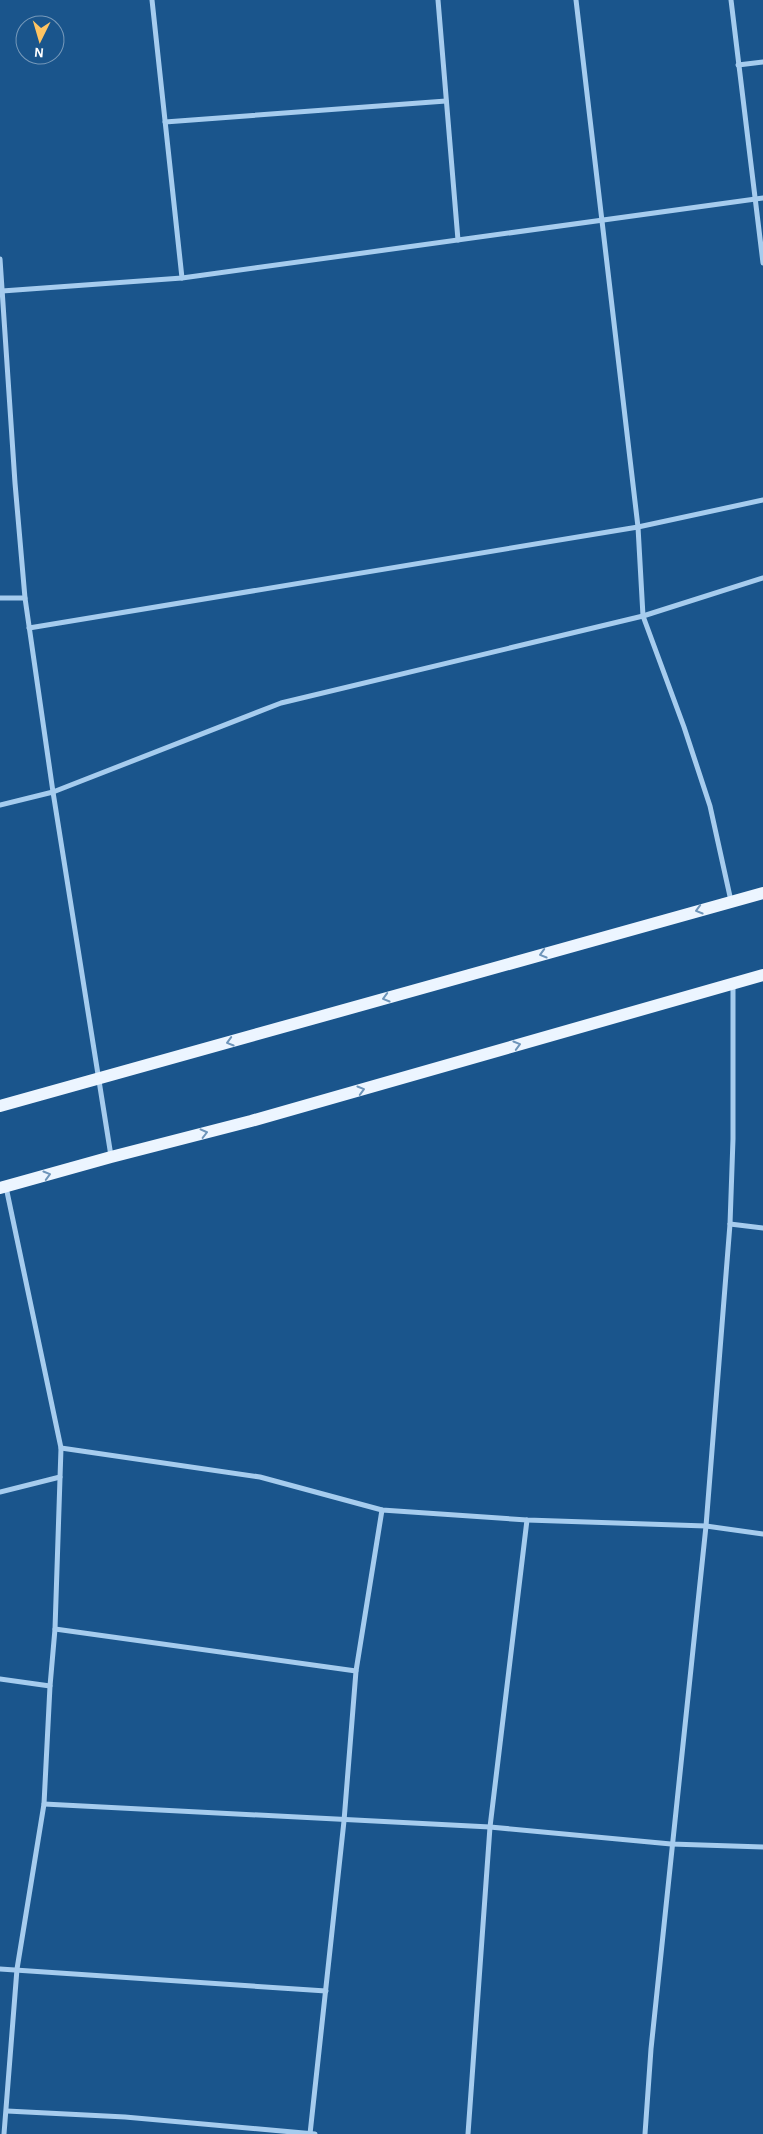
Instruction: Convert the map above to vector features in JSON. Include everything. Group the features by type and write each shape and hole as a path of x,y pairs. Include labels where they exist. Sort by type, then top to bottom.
{"main road":[{"path":"0,1106 763,893"},
{"path":"3,1187 111,1156 261,1118 763,975"}],"street":[{"path":"152,0 182,278"},
{"path":"438,0 458,240"},
{"path":"576,0 638,527 643,616 684,727 710,806 731,901"},
{"path":"731,0 763,263"},
{"path":"738,65 763,62"},
{"path":"166,122 446,101"},
{"path":"2,291 182,278 763,198"},
{"path":"0,259 14,483 25,598 97,1079 111,1156"},
{"path":"29,628 638,527 763,500"},
{"path":"0,805 53,792 282,703 643,616 763,578"},
{"path":"0,598 25,598"},
{"path":"645,2134 672,1844 706,1526 730,1224 733,1130 733,983"},
{"path":"3,1187 61,1448 55,1629 44,1804 17,1969 4,2134"},
{"path":"730,1224 763,1228"},
{"path":"61,1448 260,1477 382,1510 527,1520 706,1526 763,1534"},
{"path":"0,1492 60,1477"},
{"path":"310,2134 344,1821 356,1670 382,1510"},
{"path":"468,2134 490,1827 527,1520"},
{"path":"55,1629 356,1670"},
{"path":"0,1679 50,1686"},
{"path":"44,1804 344,1821 490,1827 672,1844 763,1847"},
{"path":"0,1969 326,1991"},
{"path":"7,2111 125,2117 316,2134"}]}
